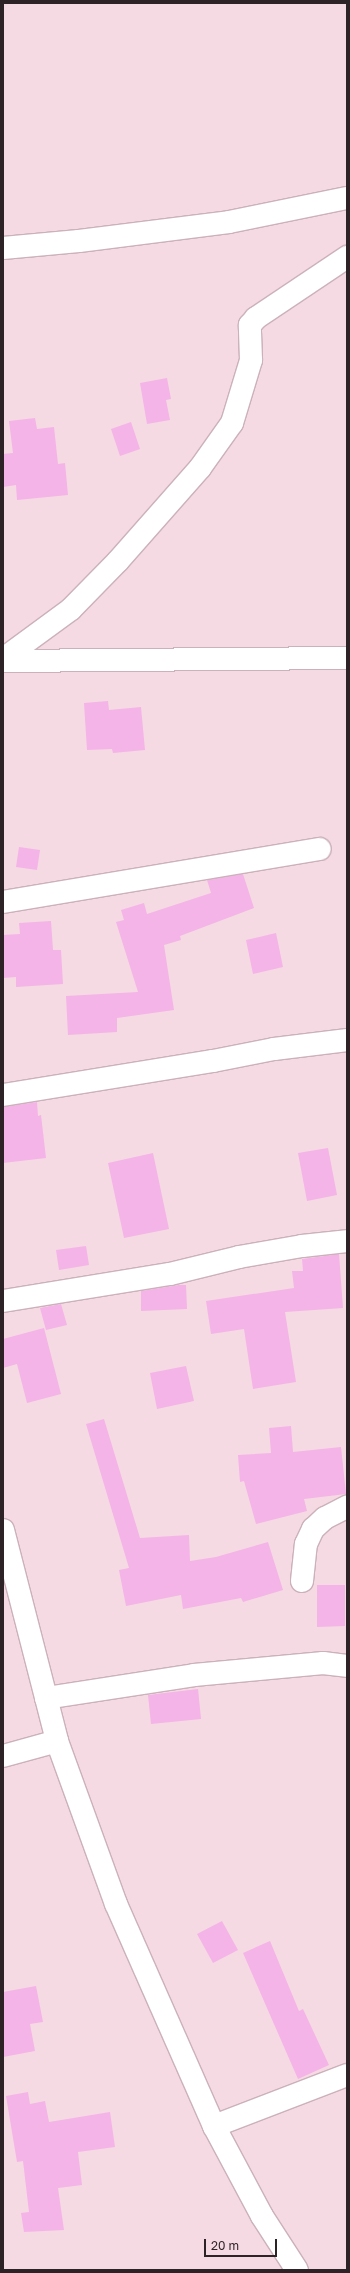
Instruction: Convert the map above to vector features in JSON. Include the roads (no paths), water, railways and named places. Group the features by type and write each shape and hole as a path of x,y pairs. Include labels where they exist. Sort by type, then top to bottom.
{"street":[{"path":"3,248 79,241 229,222 347,198"},
{"path":"3,660 71,609 118,561 200,468 232,422 250,360 250,325 256,318 347,257"},
{"path":"3,660 347,658"},
{"path":"3,902 320,849"},
{"path":"3,1095 213,1061 274,1049 347,1040"},
{"path":"3,1301 170,1274 239,1257 302,1246 347,1241"},
{"path":"302,1581 306,1544 313,1529 325,1518 347,1507"},
{"path":"3,1530 57,1741 116,1904 214,2126 262,2216 297,2270"},
{"path":"46,1698 194,1675 323,1663 347,1666"},
{"path":"3,1756 57,1741"},
{"path":"214,2126 347,2075"}]}
